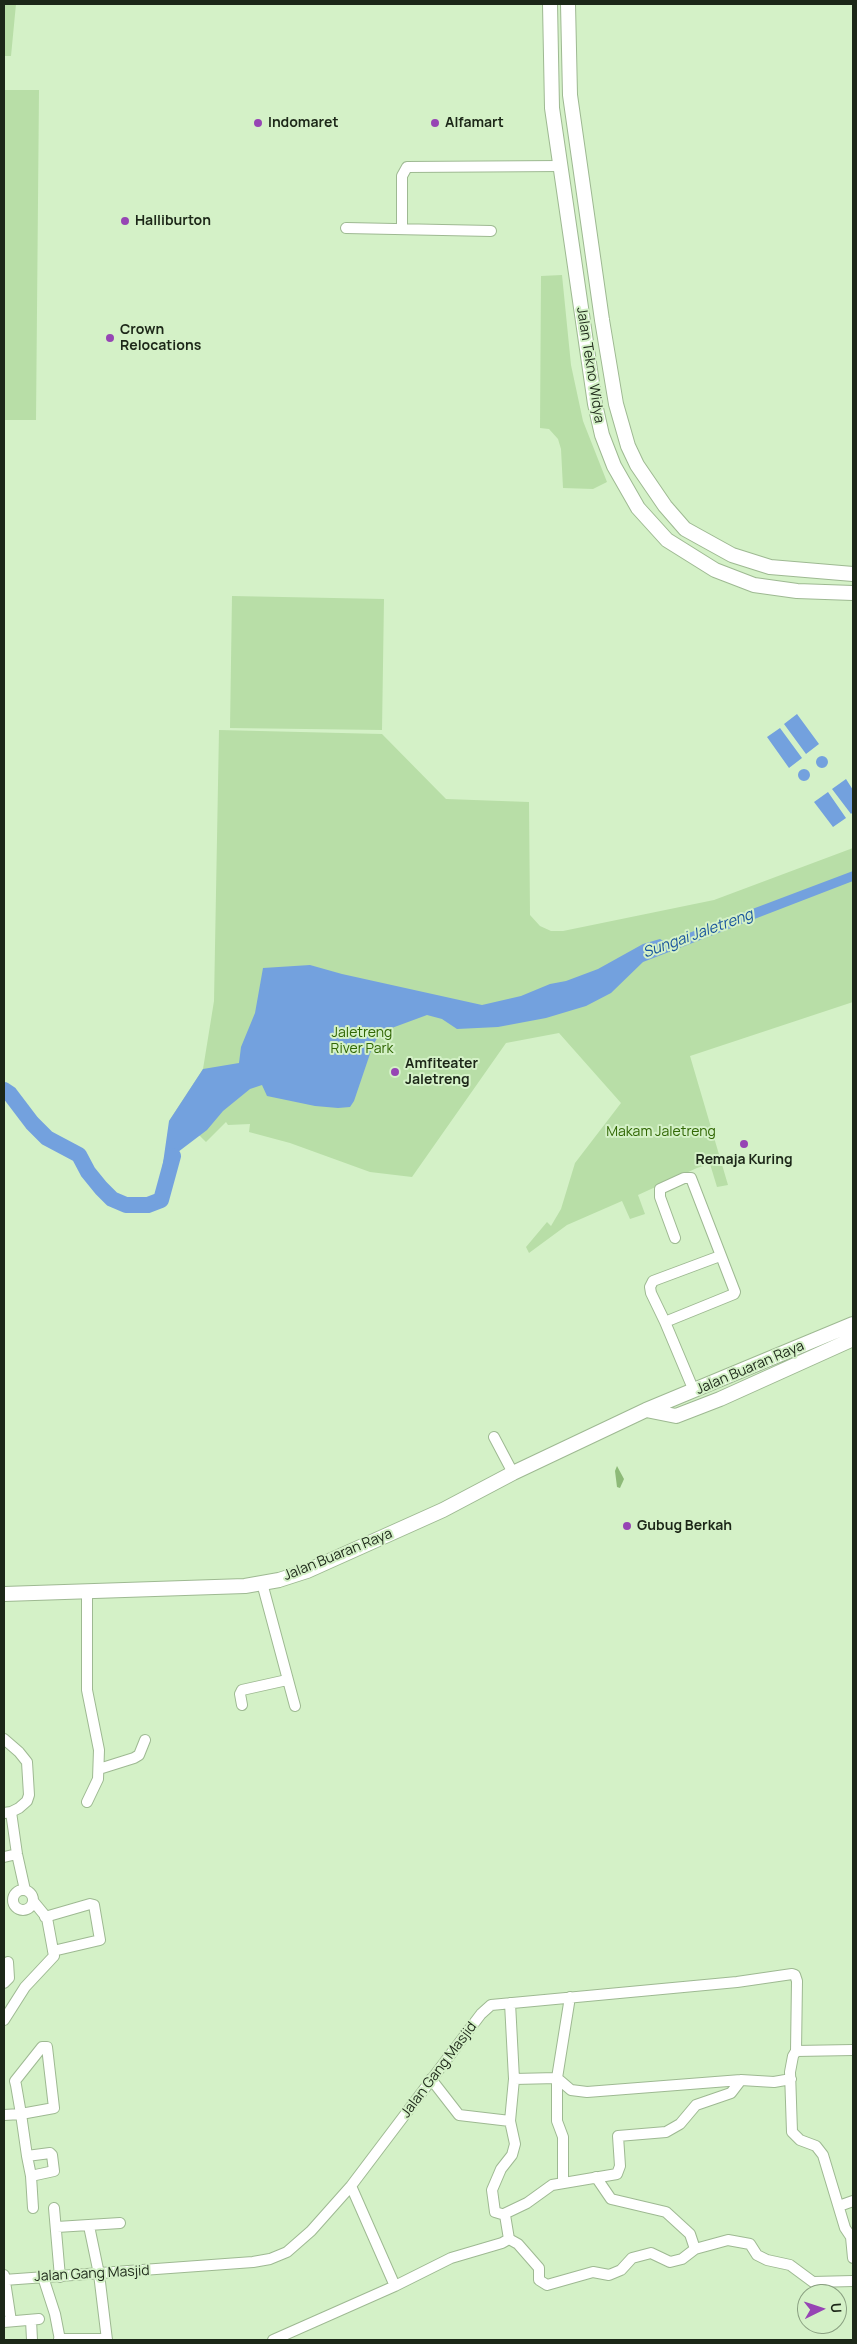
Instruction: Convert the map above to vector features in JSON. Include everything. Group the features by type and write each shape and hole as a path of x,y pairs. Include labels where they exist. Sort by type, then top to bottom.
{"main road":[{"name":"Jalan Tekno Widya","path":"550,4 551,100 594,404 602,435 614,466 638,508 668,540 714,570 754,585 797,592 853,593"},
{"name":"Jalan Tekno Widya","path":"568,4 570,94 602,320 616,404 628,446 637,465 665,506 686,529 732,556 770,567 853,574"},
{"path":"582,323 602,320"},
{"name":"Jalan Buaran Raya","path":"4,1594 203,1588 262,1583 307,1571 367,1546 443,1510 513,1473 646,1410 853,1324"},
{"name":"Jalan Buaran Raya","path":"646,1410 676,1416 720,1399 853,1340"}],"street":[{"path":"402,228 402,176 407,167 561,166"},
{"path":"346,228 491,231"},
{"path":"664,1322 734,1294 691,1178 684,1178 660,1189 660,1197 675,1238"},
{"path":"694,1391 650,1287 653,1281 720,1256"},
{"path":"494,1437 513,1473"},
{"path":"262,1583 295,1706"},
{"path":"87,1590 88,1690 99,1745 98,1780 87,1802"},
{"path":"242,1705 242,1690 287,1680"},
{"path":"4,1739 24,1757 29,1769 28,1801 7,1813 25,1890"},
{"path":"99,1769 134,1758 138,1755 145,1740"},
{"path":"4,1857 16,1854"},
{"path":"4,2020 25,1987 54,1956 45,1916 33,1901 31,1894 25,1890 18,1891 8,1898 20,1910 30,1908 33,1901"},
{"path":"45,1916 90,1904 94,1905 100,1940 53,1951"},
{"path":"4,1983 9,1978 8,1962"},
{"name":"Jalan Gang Masjid","path":"4,2278 60,2277 178,2269 270,2259 287,2252 311,2231 351,2186 431,2079 491,2005 738,1982 792,1974 795,1975 797,1981 796,2051"},
{"path":"563,2182 563,2137 557,2121 557,2078 570,1997"},
{"path":"510,2003 514,2078 510,2121 515,2144 514,2150 501,2169 492,2190 495,2212 504,2214 527,2203 552,2184 616,2174 620,2170 618,2136 666,2132 680,2124 696,2105 731,2094 741,2080"},
{"path":"4,2115 20,2114 54,2108 46,2046 42,2047 16,2081 20,2114 31,2176 33,2208"},
{"path":"853,2050 796,2051 791,2060 792,2132 800,2140 816,2146 823,2155 844,2228 851,2237 853,2258"},
{"path":"514,2078 557,2078 571,2090 587,2092 741,2080 774,2082 791,2079"},
{"path":"431,2079 459,2115 510,2121"},
{"path":"27,2156 50,2153 52,2155 54,2172 31,2176"},
{"path":"596,2177 611,2199 666,2212 690,2234 695,2249"},
{"path":"351,2186 395,2286"},
{"path":"839,2206 853,2201"},
{"path":"54,2208 60,2277"},
{"path":"504,2214 510,2234 509,2239"},
{"path":"56,2227 120,2223"},
{"path":"43,2277 55,2314 59,2340 107,2340 99,2274 89,2226"},
{"path":"509,2239 518,2244 540,2268 539,2280 547,2285 593,2272 609,2275 621,2270 632,2258 651,2253 670,2262 682,2259 695,2249 728,2240 750,2244 756,2255 790,2265 813,2282 853,2281"},
{"path":"273,2340 395,2286 450,2258 502,2243 509,2239"},
{"path":"4,2278 8,2321 35,2319 32,2340"}],"green space":[{"path":"4,4 16,4 11,56 4,56"},
{"path":"4,90 39,90 36,420 4,420"},
{"path":"562,275 571,365 583,421 607,482 593,489 563,488 561,449 558,439 549,429 540,428 541,276"},
{"path":"232,596 384,599 382,730 230,728"},
{"name":"Jaletreng River Park","path":"219,730 382,734 446,799 529,802 530,915 540,926 551,931 563,931 714,900 853,848 853,1002 690,1056 728,1185 717,1187 710,1164 697,1168 638,1195 645,1214 630,1219 622,1201 567,1225 529,1253 526,1247 547,1222 551,1226 561,1209 575,1163 621,1103 559,1033 506,1043 412,1177 370,1172 290,1143 249,1132 250,1124 228,1125 226,1122 206,1142 200,1136 169,1121 203,1069 214,1001"},
{"path":"617,1466 624,1479 620,1488 617,1487 615,1471"}],"water":[{"path":"797,714 819,744 806,754 784,724"},
{"path":"780,728 802,758 789,768 767,737"},
{"path":"820,756 824,756 828,762 824,768 820,768 816,764 816,760"},
{"path":"802,769 806,769 810,775 806,781 802,781 798,777 798,773"},
{"path":"846,779 853,790 853,812 851,814 832,789"},
{"path":"828,792 846,818 833,827 814,802"},
{"path":"853,871 853,881 643,962 611,993 586,1006 546,1018 498,1027 457,1029 442,1019 427,1015 381,1032 373,1045 354,1101 350,1107 315,1106 267,1096 262,1085 250,1089 223,1111 207,1130 178,1152 171,1179 162,1170 169,1121 203,1069 239,1063 241,1047 255,1013 263,968 310,965 342,974 482,1005 521,996 550,984 566,981 598,969 643,944 660,939 665,942"}],"waterway":[{"name":"Sungai Jaletreng","path":"4,1090 10,1094 32,1123 47,1138 79,1155 88,1172 101,1188 112,1199 126,1205 148,1205 161,1200 173,1156"}],"place":[{"name":"Indomaret","path":"258,123"},
{"name":"Alfamart","path":"435,123"},
{"name":"Halliburton","path":"125,221"},
{"name":"Crown Relocations","path":"110,338"},
{"name":"Amfiteater Jaletreng","path":"395,1072"},
{"name":"Remaja Kuring","path":"744,1144"},
{"name":"Gubug Berkah","path":"627,1526"}],"park label":[{"name":"Makam Jaletreng","path":"661,1132"}]}
